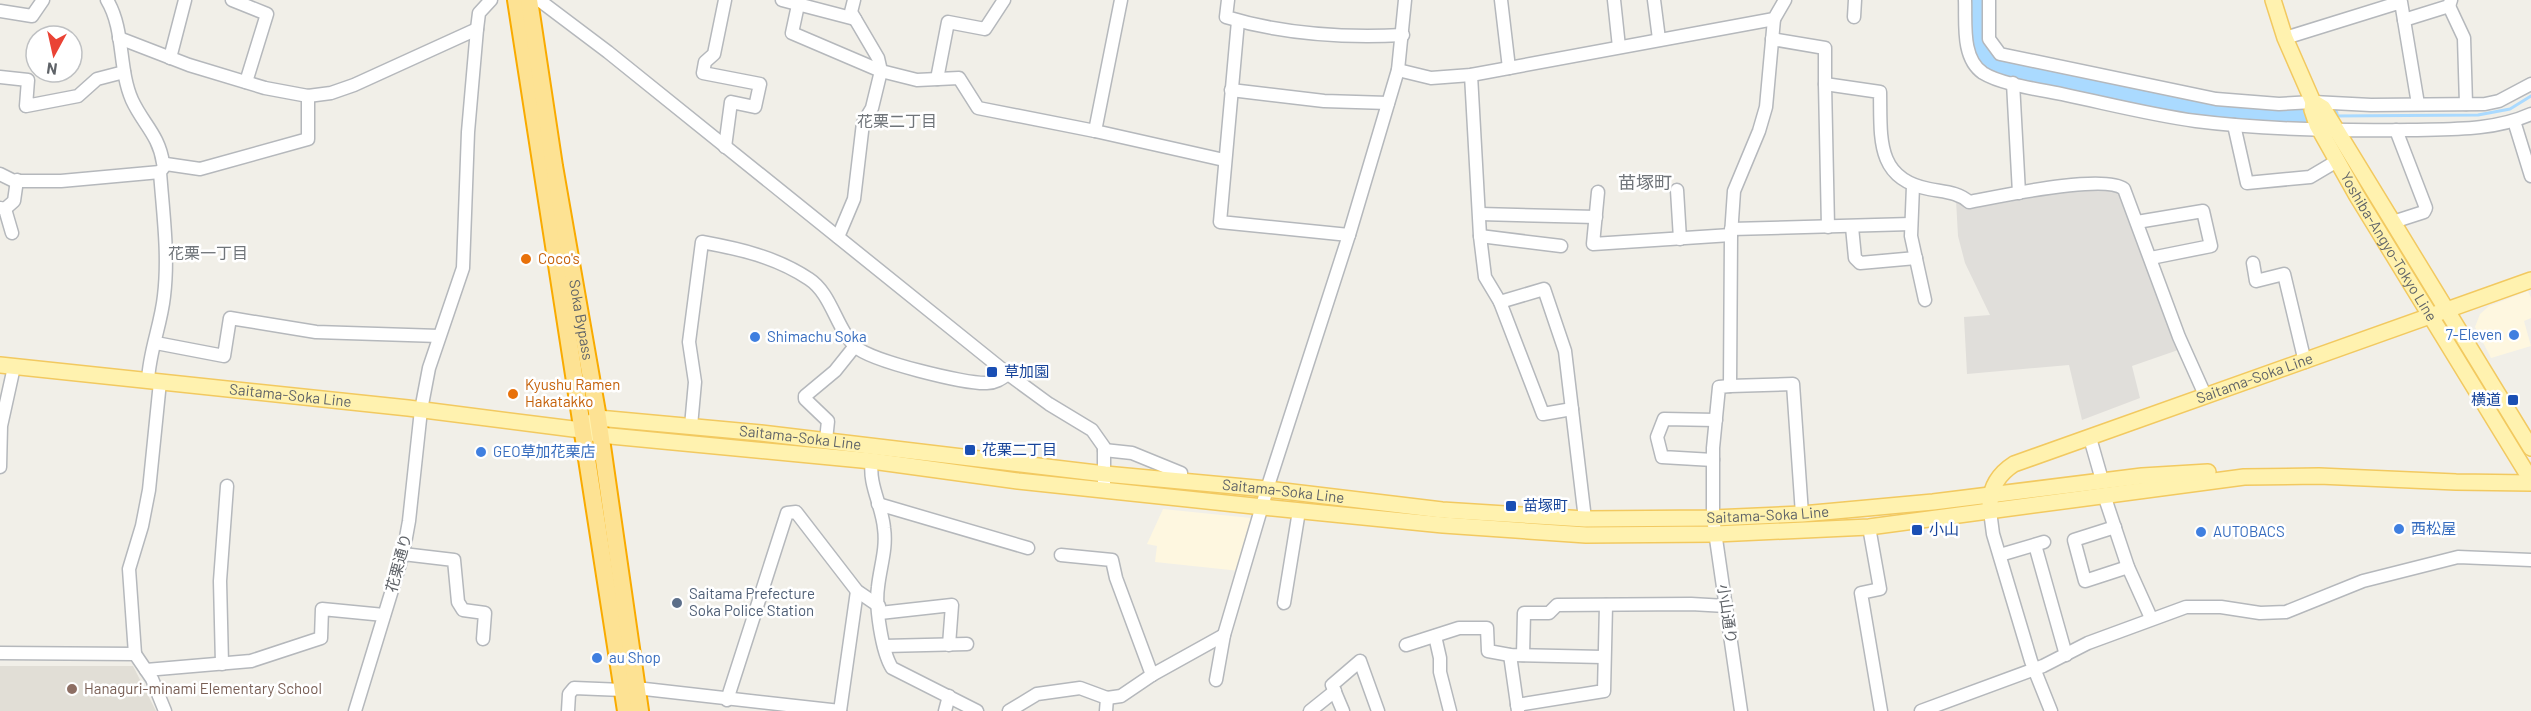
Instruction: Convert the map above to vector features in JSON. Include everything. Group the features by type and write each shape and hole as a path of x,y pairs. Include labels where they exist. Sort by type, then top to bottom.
{"highway":[{"name":"Soka Bypass","path":"516,0 581,430 629,689 640,711"},
{"name":"Soka Bypass","path":"529,0 556,178 599,427 629,689 626,711"}],"main road":[{"name":"Yoshiba-Angyo-Tokyo Line","path":"2273,0 2285,38 2326,128 2337,161 2531,481"},
{"name":"Yoshiba-Angyo-Tokyo Line","path":"2326,128 2393,222 2531,448"},
{"name":"Saitama-Soka Line","path":"1990,494 2003,470 2014,464 2531,280"},
{"name":"Saitama-Soka Line","path":"7,366 421,410 581,430 599,427 691,426 1442,510 1585,519 1713,518 1802,514 1933,502 1990,494 2103,487"},
{"name":"Saitama-Soka Line","path":"599,427 872,461 1018,482 1299,511 1576,534 1716,534 1869,527 1990,512 2103,487 2203,472 2244,477 2319,476 2456,482 2531,481"},
{"path":"1990,494 1990,512"}],"street":[{"path":"0,11 32,16 43,0"},
{"path":"107,0 114,12 124,72 132,100 160,146 163,163 166,275 156,343 149,360 154,382 149,490 142,526 129,569 135,654 147,670 165,711"},
{"path":"170,58 185,0"},
{"path":"232,0 267,14 246,82"},
{"name":"花栗通り","path":"355,711 403,554 409,521 421,410 429,368 463,268 468,132 477,29 479,13 491,0"},
{"path":"538,0 1008,374 1049,404 1092,430 1104,450 1103,490"},
{"path":"725,0 714,54 705,62 703,73 760,84 755,107 730,102 725,147"},
{"path":"782,0 855,19"},
{"path":"838,237 854,199 863,123 872,108 881,71 878,58 851,12 854,0"},
{"path":"937,79 948,22 985,29 1004,0"},
{"path":"1095,131 1121,0"},
{"path":"1228,0 1226,17 1238,21 1282,29 1362,37 1403,35"},
{"path":"1216,680 1224,635 1398,70 1405,0"},
{"path":"1501,0 1509,68"},
{"path":"1614,0 1619,47"},
{"path":"1654,0 1659,39"},
{"path":"1785,0 1774,19 1766,106 1760,131 1734,191 1731,232 1730,386 1793,384 1802,514"},
{"path":"1854,17 1855,0"},
{"path":"1965,0 1966,39 1973,62 1983,72 2013,83 2146,112 2234,125 2396,130 2475,128 2514,122 2531,114"},
{"path":"1989,0 1989,39 1996,51 2003,56 2187,95 2316,107 2466,104 2499,101 2531,84"},
{"path":"2285,38 2401,1 2418,104"},
{"path":"2404,20 2450,3 2464,38 2466,104"},
{"path":"798,5 792,33 881,71 917,80 959,78 978,108 1224,160"},
{"path":"1398,70 1431,78 1471,75 1774,19"},
{"path":"1238,21 1220,222 1349,235"},
{"path":"118,38 170,58 246,82 308,96 331,93 354,85 477,29"},
{"path":"1772,39 1825,48 1828,227"},
{"path":"0,77 28,80 26,106 78,96 97,79 124,72"},
{"path":"1471,75 1480,236 1485,277 1500,302 1543,414 1572,409"},
{"path":"2013,83 2019,194"},
{"path":"1826,84 1880,92 1886,162 1896,175 1913,186 1961,195 1969,202 2079,184 2118,184 2124,189 2179,337 2205,395"},
{"path":"1231,90 1324,101 1388,103"},
{"path":"0,174 17,180 61,181 163,168 200,170 308,139 308,96"},
{"path":"2514,122 2531,176"},
{"path":"2234,125 2247,183 2310,177 2337,161"},
{"path":"2393,222 2424,212 2426,208 2396,130"},
{"path":"12,233 3,209 14,201 17,180"},
{"path":"1913,186 1911,236 1925,300"},
{"path":"1677,190 1680,239"},
{"path":"1598,192 1593,244 1680,239 1731,232 1911,224"},
{"path":"2137,222 2203,211 2211,246 2151,258"},
{"path":"1479,214 1596,217"},
{"path":"1852,227 1855,258 1860,263 1916,258"},
{"path":"1480,236 1535,248 1561,246"},
{"path":"691,426 695,382 689,342 702,242 753,252 809,279 822,291 855,346 871,355 947,379 986,383 994,382 1008,374"},
{"path":"2253,263 2256,281 2284,274 2305,362"},
{"path":"1500,302 1544,289 1565,351 1585,519"},
{"path":"156,343 224,356 231,318 316,332 439,336"},
{"path":"826,440 828,421 805,399 805,396 835,371 855,346"},
{"path":"0,467 1,426 7,366"},
{"name":"小山通り","path":"1730,386 1719,387 1713,460 1713,518 1741,711"},
{"path":"1713,460 1662,457 1657,437 1664,419 1716,420"},
{"path":"2090,438 2128,567 2151,618"},
{"path":"1104,450 1132,453 1181,473 1181,482"},
{"path":"872,461 870,471 884,525 886,546 877,590 885,657 892,668 978,711"},
{"path":"222,664 220,581 227,486"},
{"path":"878,504 1028,548"},
{"path":"1284,603 1299,511"},
{"path":"727,699 787,513 796,512 857,591 879,609 952,605 949,645"},
{"path":"1990,512 2031,661 2051,711"},
{"path":"1869,527 1880,589 1861,593 1881,711"},
{"path":"2115,527 2074,540 2085,581 2128,567"},
{"path":"2000,555 2040,544 2066,655"},
{"path":"403,554 454,560 458,603 463,610 485,613 483,639"},
{"path":"1061,555 1112,560 1116,578 1152,675"},
{"path":"1921,711 2035,669 2088,643 2186,607 2221,607 2260,613 2286,612 2363,581 2458,557 2531,560"},
{"path":"568,711 569,694 574,688 629,689 840,711 857,591"},
{"path":"1606,605 1604,691 1518,708 1516,655 1524,613 1549,613 1557,605 1691,604 1726,606"},
{"path":"147,670 251,662 321,638 322,609 384,615"},
{"path":"1406,645 1459,628 1487,627 1488,651 1516,655 1604,657"},
{"path":"1009,711 1037,694 1080,688 1107,705 1152,675 1224,635"},
{"path":"1435,636 1440,658 1440,672 1450,711"},
{"path":"884,646 967,644"},
{"path":"0,653 135,654"},
{"path":"1343,711 1332,686 1360,661 1378,711"},
{"path":"1310,711 1335,692"},
{"path":"945,711 949,696"}],"shaded area":[{"path":"2084,188 2121,190 2181,349 2132,366 2140,398 2082,420 2069,365 1967,374 1964,317 1990,315 1965,263 1958,236 1956,200 1969,209"},
{"path":"2528,291 2531,298 2531,318 2524,321 2531,346 2491,358 2475,327 2480,314 2489,306"},
{"path":"1163,509 1251,518 1254,522 1240,571 1155,562 1157,546 1147,544"},
{"name":"Hanaguri-minami Elementary School","path":"0,666 133,666 156,711 0,711"}],"green space":[{"path":"772,441 1070,476 1070,478 797,447"}],"waterway":[{"path":"1977,0 1979,48 1990,62 2000,68 2182,105 2249,114 2329,116"},
{"path":"2333,116 2478,115 2510,109 2531,96"}],"place":[{"name":"Coco's","path":"526,259"},
{"name":"7-Eleven","path":"2514,335"},
{"name":"Shimachu Soka","path":"755,337"},
{"name":"草加園","path":"992,372"},
{"name":"Kyushu Ramen Hakatakko","path":"513,394"},
{"name":"横道","path":"2513,400"},
{"name":"花栗二丁目","path":"970,450"},
{"name":"GEO草加花栗店","path":"481,452"},
{"name":"苗塚町","path":"1511,506"},
{"name":"西松屋","path":"2399,529"},
{"name":"小山","path":"1917,530"},
{"name":"AUTOBACS","path":"2201,532"},
{"name":"Saitama Prefecture Soka Police Station","path":"677,603"},
{"name":"au Shop","path":"597,658"},
{"name":"Hanaguri-minami Elementary School","path":"72,689"}],"district":[{"name":"花栗二丁目","path":"897,121"},
{"name":"苗塚町","path":"1645,183"},
{"name":"花栗一丁目","path":"208,253"}]}
